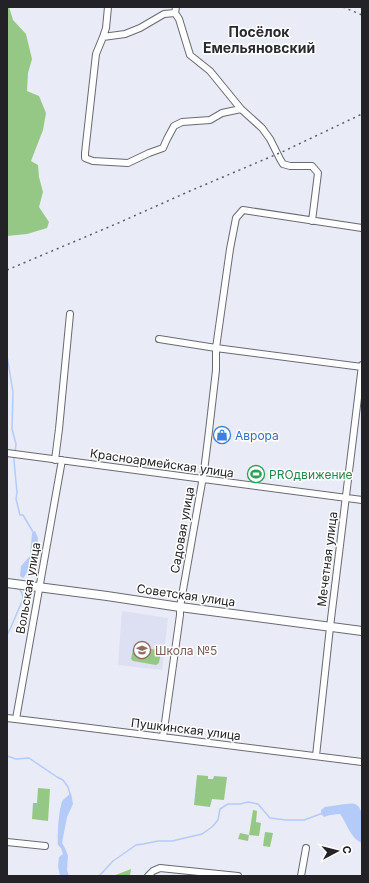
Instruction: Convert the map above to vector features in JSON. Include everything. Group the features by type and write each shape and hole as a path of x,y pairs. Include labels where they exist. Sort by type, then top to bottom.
{"main road":[{"name":"Советская улица","path":"7,583 362,631"}],"street":[{"path":"108,7 106,28 96,54 85,158 93,161 128,163 164,148 174,126 182,122 210,120 222,113 241,109"},
{"path":"103,37 125,34 175,10 179,18 190,56 210,71 241,109 262,128 270,139 283,164 290,166 312,166 318,173 312,221 362,228"},
{"name":"Садовая улица","path":"163,737 180,607 208,438 216,370 216,348 230,249 236,218 243,210 312,221"},
{"name":"Вольская улица","path":"16,719 39,588 59,460 59,429 70,314"},
{"path":"159,339 216,348 362,366"},
{"name":"Мечетная улица","path":"316,756 330,627 362,366"},
{"name":"Красноармейская улица","path":"7,453 362,500"},
{"name":"Пушкинская улица","path":"7,718 362,762"},
{"path":"7,842 45,846"},
{"path":"302,876 306,848"},
{"path":"148,876 160,868 238,876"}],"shaded area":[{"name":"Школа №5","path":"122,611 168,618 162,670 118,665"}],"green space":[{"path":"7,7 9,7 13,20 26,34 32,59 28,73 27,91 39,96 46,113 43,130 31,161 38,165 39,177 43,192 39,207 49,222 47,228 27,234 7,236"},
{"path":"135,647 159,650 161,652 159,663 156,665 133,661 131,659 133,649"},
{"path":"197,775 208,776 208,779 213,779 214,776 227,777 224,800 212,799 210,807 194,805"},
{"path":"38,788 50,789 48,821 32,819 33,803 37,803"},
{"path":"253,810 257,811 256,822 261,823 259,836 249,835"},
{"path":"265,832 273,833 270,847 263,846"},
{"path":"240,833 249,835 248,841 238,839"},
{"path":"131,869 130,876 113,876"}],"water":[{"path":"35,531 38,538 37,556 23,578 20,576 21,566 30,556 32,533"},
{"path":"71,793 73,804 67,817 62,843 68,856 67,870 69,876 60,876 58,866 59,857 63,854 58,845 59,814 63,800"},
{"path":"355,804 361,811 363,822 362,843 354,838 340,814 324,817 321,814 321,810 325,807"}],"waterway":[{"path":"7,356 13,392 12,429 16,444 15,453"},
{"path":"14,456 17,492 16,499 20,515 23,515 34,534"},
{"path":"7,635 23,599 20,590"},
{"path":"7,756 16,759 29,758 63,780 68,787 70,794"},
{"path":"98,876 113,861 136,845 158,841 172,841 202,834 212,827 218,820 220,809 228,804 248,802 258,804 270,818 286,820 304,820 323,813"}],"railway":[{"path":"343,7 362,15"},
{"path":"7,270 282,152 362,114"}],"place":[{"name":"Аврора","path":"222,435"},
{"name":"PROдвижение","path":"256,474"},
{"name":"Школа №5","path":"142,650"}],"district":[{"name":"Посёлок Емельяновский","path":"259,40"}]}
